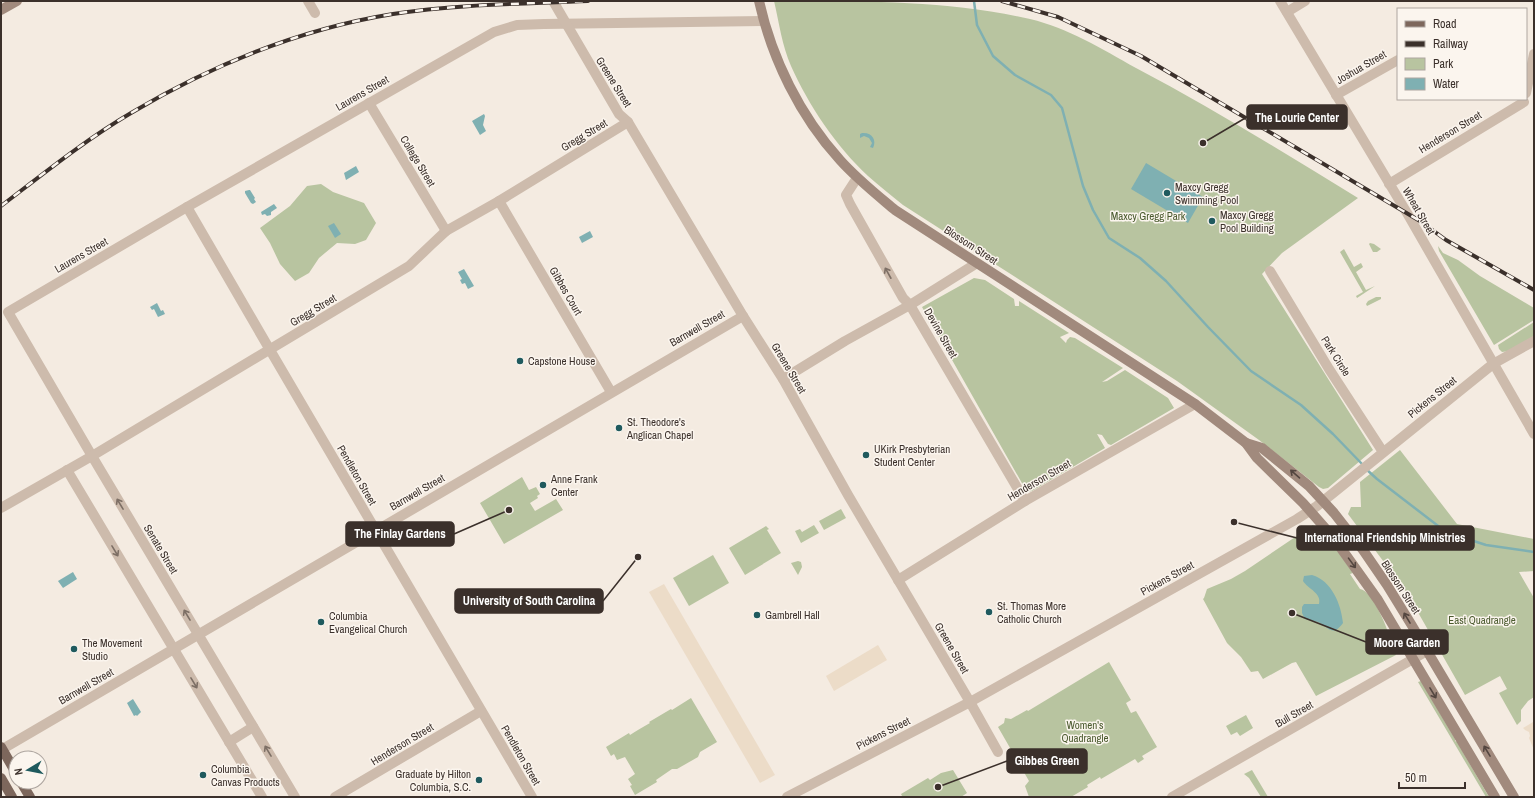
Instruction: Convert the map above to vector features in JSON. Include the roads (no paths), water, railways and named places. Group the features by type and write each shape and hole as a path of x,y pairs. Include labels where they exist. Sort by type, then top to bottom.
{"main road":[{"path":"1,10 17,1"},
{"name":"Blossom Street","path":"759,1 763,21 781,69 805,113 826,142 857,178 895,210 1195,404 1246,442 1262,448 1287,466 1309,486 1363,550 1387,585 1428,651 1514,797"},
{"name":"Blossom Street","path":"1246,442 1257,458 1310,511 1333,538 1378,600 1495,797"},
{"path":"1,749 8,760"},
{"path":"1,778 12,797"}],"street":[{"path":"308,1 315,13"},
{"name":"Greene Street","path":"553,1 619,114 628,122 743,316 783,379 848,495 998,752"},
{"name":"Wheat Street","path":"1280,1 1389,184 1534,434"},
{"path":"1287,12 1305,1"},
{"name":"Laurens Street","path":"8,312 187,207 494,32 517,25 565,23 763,21"},
{"path":"1527,99 1531,58"},
{"name":"Joshua Street","path":"1336,95 1397,61"},
{"name":"Henderson Street","path":"1389,184 1525,100"},
{"name":"College Street","path":"369,103 446,232"},
{"name":"Gregg Street","path":"1,508 92,456 409,266 430,245 446,232 500,201 628,122"},
{"name":"Devine Street","path":"857,178 846,195 851,206 902,298 910,305 1025,501"},
{"name":"Gibbes Court","path":"500,201 611,392"},
{"name":"Pendleton Street","path":"187,207 532,797"},
{"path":"783,379 845,341 910,305 977,263"},
{"name":"Park Circle","path":"1270,271 1329,368 1383,452"},
{"name":"Senate Street","path":"8,312 295,797"},
{"name":"Barnwell Street","path":"1,749 174,650 375,530 743,316"},
{"name":"Pickens Street","path":"787,797 970,702 1310,511 1493,364 1534,341"},
{"name":"Henderson Street","path":"898,580 1025,501 1195,404"},
{"path":"67,470 262,797"},
{"name":"Bull Street","path":"1172,797 1428,651"},
{"name":"Henderson Street","path":"335,797 481,711"},
{"path":"229,742 253,727"}],"water":[{"path":"484,114 483,125 486,131 480,135 472,121"},
{"path":"866,133 873,137 873,148 870,147 872,143 869,138 864,136 860,138 860,134"},
{"name":"Maxcy Gregg Swimming Pool","path":"1146,163 1203,197 1188,223 1131,189"},
{"path":"356,166 359,172 346,180 344,173"},
{"path":"250,190 256,202 253,204 245,193 245,191"},
{"path":"274,204 277,208 271,212 271,215 262,215 261,212"},
{"path":"334,223 341,234 335,238 328,226"},
{"path":"590,231 593,237 582,243 579,237"},
{"path":"464,269 474,286 468,289 465,283 462,284 460,280 462,279 458,272"},
{"path":"157,303 161,311 163,310 165,314 158,317 154,309 152,310 150,307"},
{"path":"73,572 77,579 63,588 58,581"},
{"path":"1312,575 1325,582 1338,601 1343,623 1336,630 1330,630 1318,622 1305,619 1302,613 1302,607 1304,604 1319,604 1317,594 1303,581 1304,576"},
{"path":"133,699 141,712 137,716 134,716 127,703"}],"waterway":[{"path":"974,1 977,25 993,56 1015,75 1051,95 1062,108 1083,186 1093,210 1109,238 1140,258 1166,281 1251,371 1301,405 1333,434 1363,465"},
{"path":"1366,469 1446,532 1486,545 1534,552"}],"railway":[{"path":"1,206 81,146 131,113 193,79 258,51 291,39 324,29 393,14 441,8 588,1"},
{"path":"1002,1 1058,17 1141,56 1420,221 1446,240 1534,290"}],"place":[{"name":"The Lourie Center","path":"1203,143"},
{"name":"Maxcy Gregg Swimming Pool","path":"1167,193"},
{"name":"Maxcy Gregg Pool Building","path":"1212,221"},
{"name":"Capstone House","path":"520,361"},
{"name":"St. Theodore's Anglican Chapel","path":"619,428"},
{"name":"UKirk Presbyterian Student Center","path":"866,455"},
{"name":"Anne Frank Center","path":"543,485"},
{"name":"The Finlay Gardens","path":"509,510"},
{"name":"International Friendship Ministries","path":"1234,522"},
{"name":"University of South Carolina","path":"638,557"},
{"name":"St. Thomas More Catholic Church","path":"989,612"},
{"name":"Moore Garden","path":"1292,613"},
{"name":"Gambrell Hall","path":"757,615"},
{"name":"Columbia Evangelical Church","path":"321,622"},
{"name":"The Movement Studio","path":"74,649"},
{"name":"Columbia Canvas Products","path":"203,775"},
{"name":"Graduate by Hilton Columbia, S.C.","path":"479,780"},
{"name":"Gibbes Green","path":"938,787"}],"park label":[{"name":"Maxcy Gregg Park","path":"1148,216"},
{"name":"East Quadrangle","path":"1482,620"},
{"name":"Women's Quadrangle","path":"1085,731"}]}
